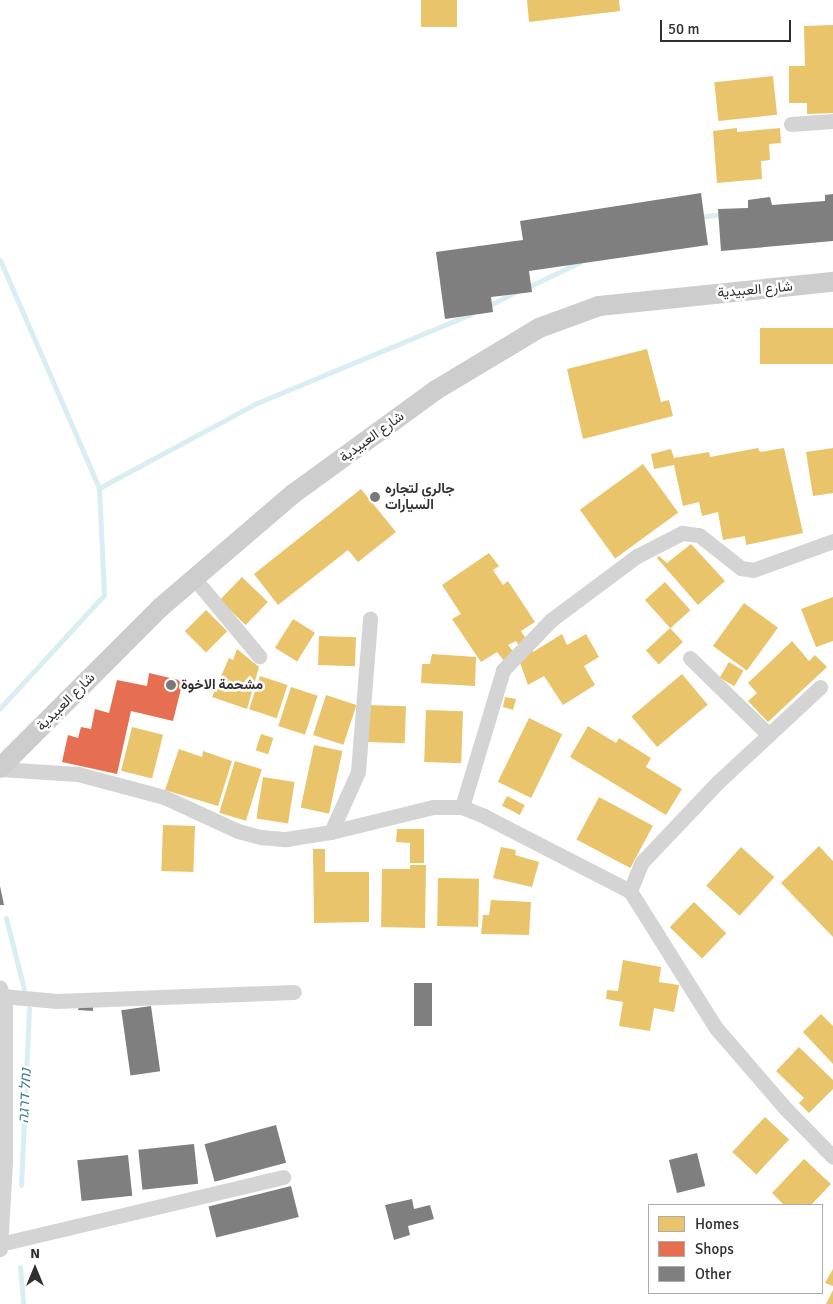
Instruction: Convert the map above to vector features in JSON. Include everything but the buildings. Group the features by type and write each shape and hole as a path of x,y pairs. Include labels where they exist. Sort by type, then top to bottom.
{"main road":[{"name":"شارع العبيدية","path":"0,768 161,607 293,494 420,402 539,328 599,306 833,282"}],"street":[{"path":"791,124 833,121"},
{"path":"462,807 504,670 551,620 637,556 682,533 699,536 741,568 753,570 833,541"},
{"path":"194,578 259,656"},
{"path":"331,832 358,772 370,618"},
{"path":"690,658 769,735"},
{"path":"630,890 642,862 719,781 820,687"},
{"path":"0,768 78,774 164,797 238,831 261,838 286,839 331,832 433,806 462,807 630,890 716,1028 786,1109 833,1157"},
{"path":"0,1248 4,1162 4,1008 1,992 57,1001 294,992"},
{"path":"0,1244 283,1177"}],"waterway":[{"path":"699,217 723,214"},
{"path":"0,260 99,488 104,595 0,708"},
{"path":"526,288 580,262"},
{"path":"486,307 516,292"},
{"path":"99,488 257,403 471,314"},
{"name":"נחל דרגה","path":"6,918 24,989"},
{"name":"נחל דרגה","path":"21,1185 29,1008"},
{"name":"נחל דרגה","path":"20,1267 23,1304"}],"place":[{"name":"جالري لتجاره السيارات","path":"375,497"},
{"name":"مشحمة الاخوة","path":"171,685"}]}
